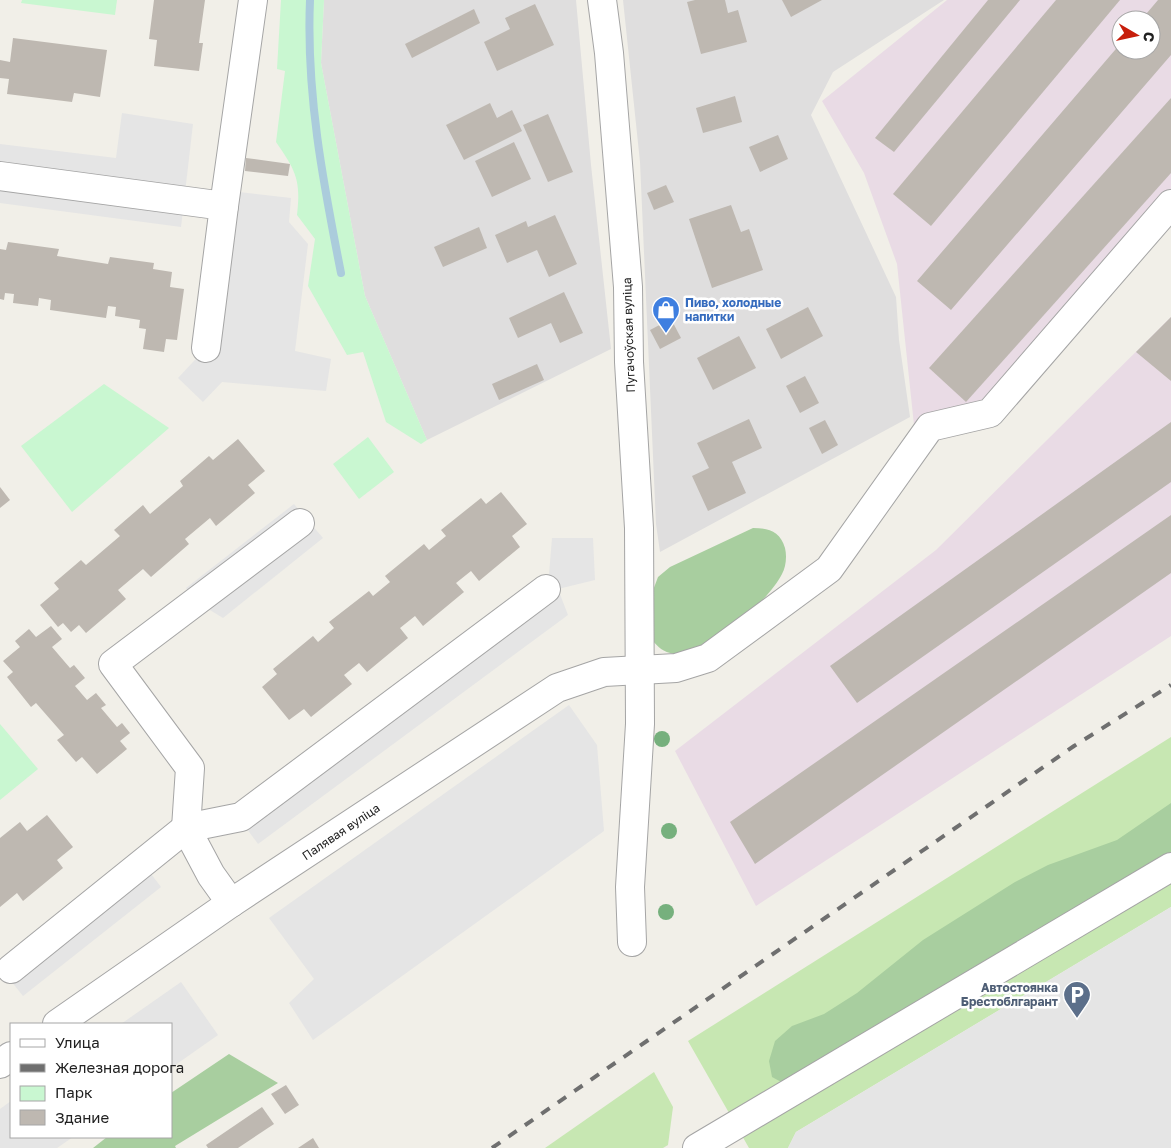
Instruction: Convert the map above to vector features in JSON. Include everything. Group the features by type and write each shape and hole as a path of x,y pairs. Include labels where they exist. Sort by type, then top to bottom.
{"street":[{"path":"206,348 253,0"},
{"name":"Пугачоўская вуліца","path":"602,0 609,53 628,287 629,362 639,528 640,724 630,887 632,942"},
{"path":"0,176 224,206"},
{"name":"Палявая вуліца","path":"58,1023 231,903 557,688 604,672 676,668 708,658 829,569 930,427 990,413 1171,204"},
{"path":"231,903 211,874 186,828 190,768 113,664 300,523"},
{"path":"11,969 186,828 241,816 546,589"},
{"path":"711,1144 1171,867"}],"shaded area":[{"path":"324,0 576,0 591,165 611,349 427,440 365,296 321,63"},
{"path":"623,0 944,0 833,72 811,115 896,297 899,340 910,417 660,552 656,524 640,162"},
{"path":"947,0 1171,0 1171,189 978,405 914,425 897,264 864,173 822,101"},
{"path":"122,113 193,124 181,227 0,203 0,144 116,158"},
{"path":"239,192 291,198 289,222 308,244 295,351 331,359 326,391 222,382 203,402 178,378 206,348"},
{"path":"1171,317 1171,636 756,906 675,751 936,550"},
{"path":"294,504 323,538 223,618 195,601 186,588"},
{"path":"552,538 593,538 595,580 558,589 568,615 258,844 232,809 549,574"},
{"path":"569,705 597,745 604,831 313,1040 289,1003 314,979 269,918"},
{"path":"135,853 161,887 23,996 0,967 0,959"},
{"name":"Автостоянка Брестоблгарант","path":"1171,907 1171,1148 788,1148 796,1132"},
{"path":"181,982 218,1035 172,1067 172,1023 122,1023"},
{"path":"10,1102 10,1138 72,1138 57,1148 0,1148 0,1109"}],"green space":[{"path":"22,0 117,0 115,15 21,3"},
{"path":"281,0 324,0 321,63 365,296 427,440 421,444 386,422 363,352 347,355 308,286 315,239 297,215 298,193 296,176 276,142 285,71 277,69"},
{"path":"104,384 169,428 72,512 21,446"},
{"path":"368,437 394,472 359,499 333,464"},
{"path":"753,528 769,530 777,534 783,542 786,551 785,565 775,585 751,612 703,647 687,653 674,654 661,649 652,640 652,593 658,577 670,567"},
{"path":"0,724 38,769 0,800"},
{"path":"1171,737 1171,907 796,1132 788,1148 749,1148 688,1041"},
{"path":"1171,803 1171,859 785,1084 772,1077 769,1061 775,1041 792,1026 824,1014 857,993 923,940 1015,882 1048,865 1117,840"},
{"path":"229,1054 278,1083 175,1146 176,1148 93,1148 106,1138 172,1138 172,1092"},
{"path":"654,1072 673,1107 668,1145 663,1148 545,1148"}],"building":[{"path":"154,0 205,0 199,43 203,43 199,71 154,66 157,40 149,39"},
{"path":"695,0 725,0 728,13 738,10 747,42 701,54 687,2"},
{"path":"782,0 822,0 791,17"},
{"path":"988,0 1020,0 894,152 875,138"},
{"path":"1056,0 1120,0 931,226 893,194"},
{"path":"1158,0 1171,0 1171,55 951,310 917,281 1111,55 1111,60 1161,60 1161,10 1150,10"},
{"path":"535,4 554,45 497,71 484,42 510,29 505,18"},
{"path":"474,9 480,23 412,58 405,44"},
{"path":"13,38 107,50 100,97 74,93 72,102 7,94 9,79 0,78 0,60 10,62"},
{"path":"735,96 742,122 703,133 696,108"},
{"path":"1171,98 1171,173 966,402 929,368"},
{"path":"490,103 497,118 512,110 522,131 464,160 446,125"},
{"path":"548,114 573,172 548,182 523,125"},
{"path":"778,135 788,159 760,172 749,147"},
{"path":"514,142 531,179 492,197 475,161"},
{"path":"246,158 290,164 288,176 245,171"},
{"path":"666,185 674,202 654,210 647,193"},
{"path":"731,205 741,232 749,229 763,270 712,288 689,219"},
{"path":"555,215 577,264 549,277 537,250 507,263 495,235 526,221 528,227"},
{"path":"479,227 487,248 443,267 434,247"},
{"path":"8,242 59,249 57,256 108,264 110,257 154,263 153,269 172,272 170,287 184,289 177,340 166,339 164,352 143,349 146,329 139,328 140,320 115,316 116,307 108,306 106,318 50,310 51,300 39,298 38,306 13,303 14,294 5,293 4,300 0,299 0,249 6,250"},
{"path":"564,292 583,333 560,343 551,323 518,338 509,318"},
{"path":"808,307 823,336 781,359 766,329"},
{"path":"1171,317 1171,381 1136,352"},
{"name":"Пиво, холодные напитки","path":"671,319 681,338 660,349 650,330"},
{"path":"739,336 756,368 713,390 697,358"},
{"path":"537,364 544,380 499,400 492,384"},
{"path":"805,376 819,403 800,413 786,386"},
{"path":"749,419 762,448 732,462 746,493 708,511 692,476 709,468 697,443"},
{"path":"825,420 838,445 822,454 809,428"},
{"path":"1171,422 1171,482 857,703 830,666"},
{"path":"238,439 265,471 248,485 255,493 216,526 210,518 185,539 189,544 151,577 143,569 118,590 126,599 86,633 79,625 71,632 63,623 58,627 40,605 59,589 54,583 81,560 86,565 120,536 114,530 143,505 150,514 183,486 180,481 209,456 213,460"},
{"path":"0,487 10,500 0,508"},
{"path":"501,492 527,524 512,536 520,547 479,581 471,571 456,583 464,592 423,626 415,616 400,628 408,638 367,672 359,663 344,675 352,684 311,717 304,709 289,720 262,687 277,674 273,669 313,636 318,642 334,628 329,622 369,591 373,596 390,582 385,576 424,544 429,550 446,536 441,530 481,498 486,504"},
{"path":"1171,515 1171,573 755,864 730,822"},
{"path":"51,626 62,639 52,647 70,668 74,665 85,678 75,686 87,700 96,693 106,705 101,708 117,727 122,723 130,733 120,741 127,749 97,774 82,757 76,762 57,740 64,735 36,703 31,707 7,677 13,672 3,661 20,647 15,641 29,629 36,637"},
{"path":"47,815 73,847 57,860 63,868 23,901 17,893 0,907 0,838 20,822 27,831"},
{"path":"286,1085 299,1105 285,1114 271,1094"},
{"path":"262,1107 274,1124 238,1148 208,1148 206,1145"},
{"path":"313,1138 319,1148 298,1148"}],"waterway":[{"path":"310,0 309,35 313,103 322,171 341,273"}],"railway":[{"path":"492,1148 1074,746 1171,685"}],"place":[{"name":"Пиво, холодные напитки","path":"666,334"},
{"name":"Автостоянка Брестоблгарант","path":"1077,1019"}]}
